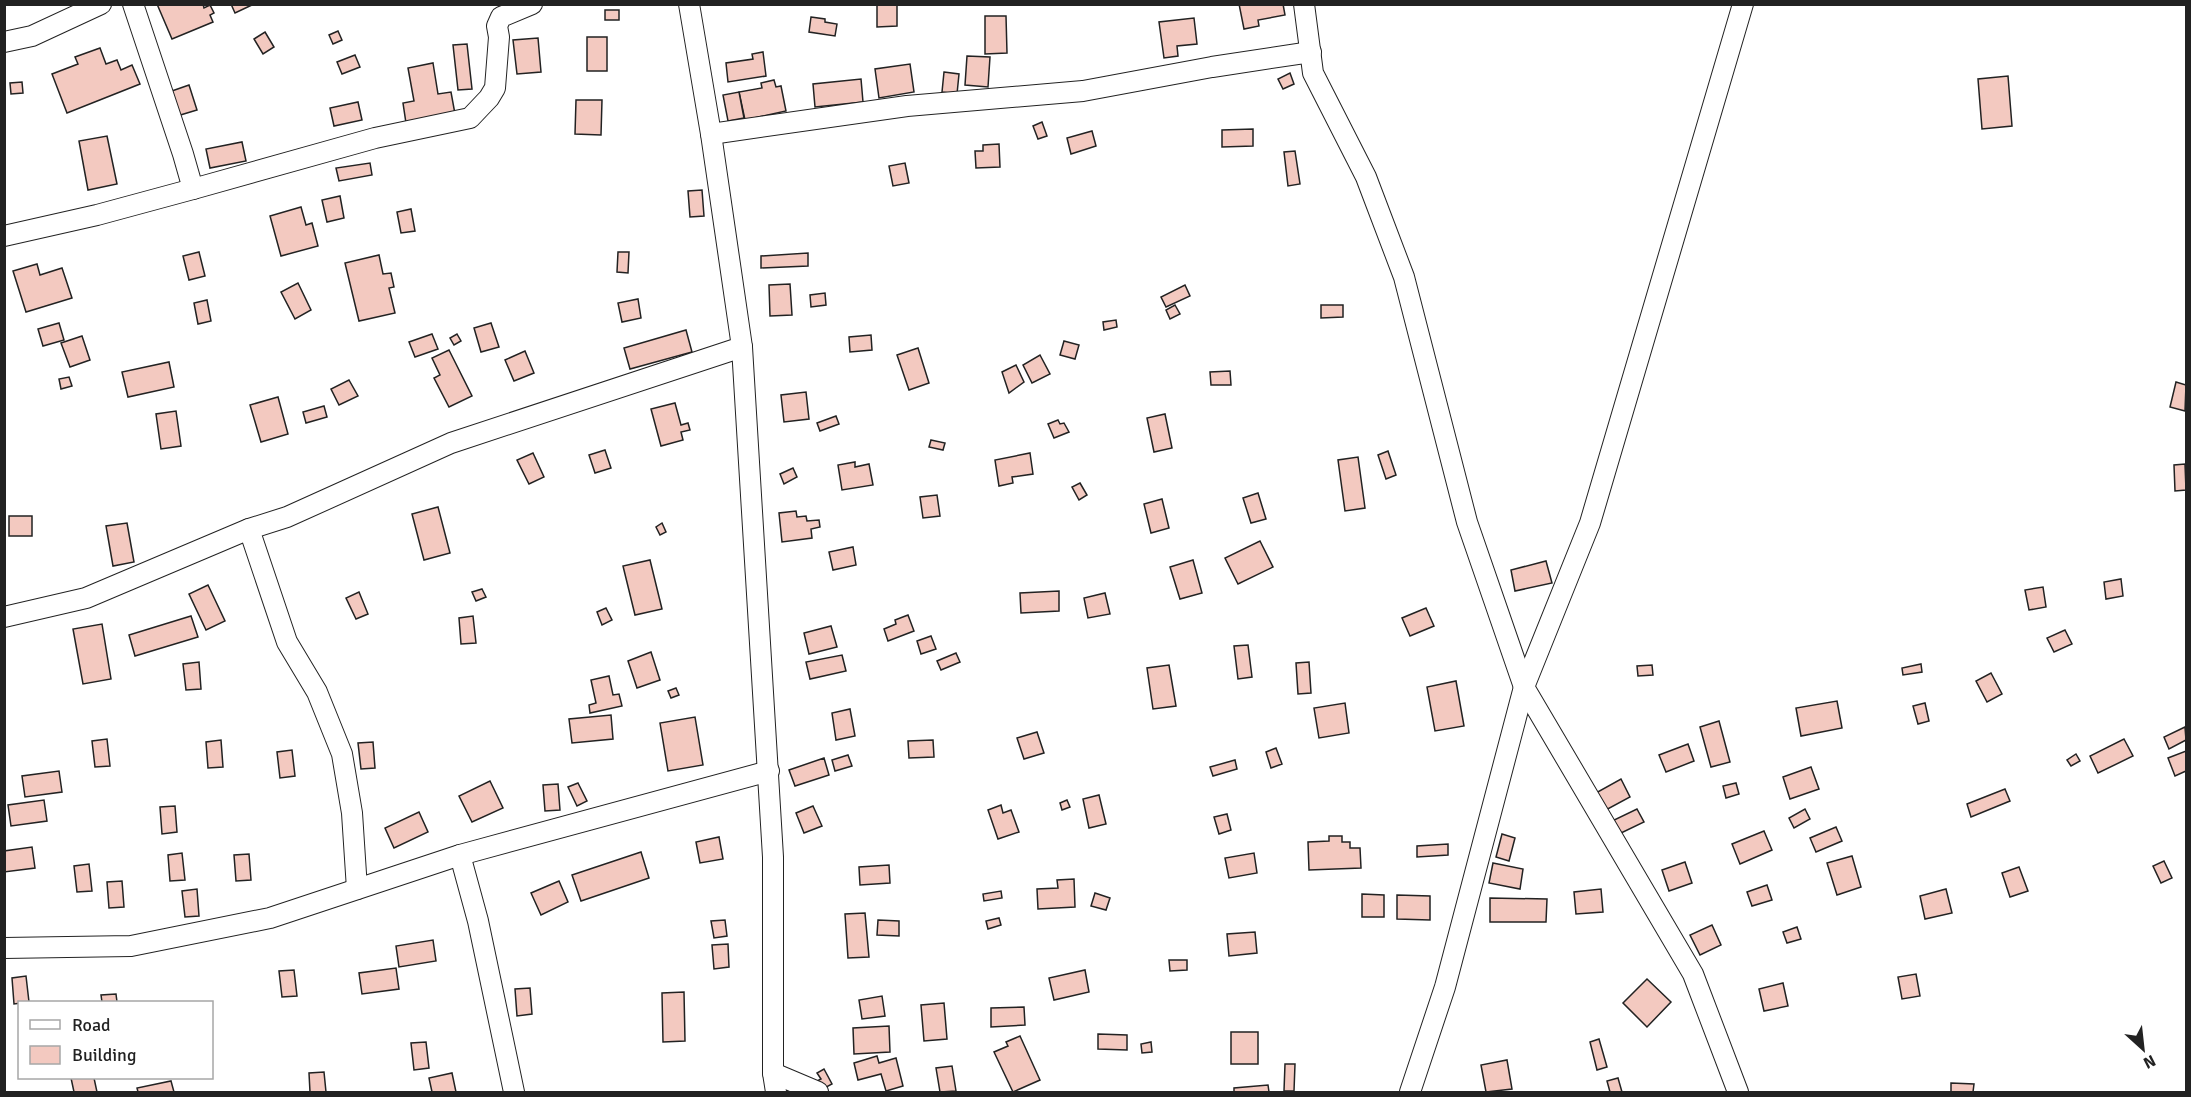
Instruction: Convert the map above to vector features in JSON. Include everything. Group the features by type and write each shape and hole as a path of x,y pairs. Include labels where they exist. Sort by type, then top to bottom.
{"street":[{"path":"4,42 32,36 101,4"},
{"path":"133,4 193,189"},
{"path":"4,236 107,212 375,138 470,117 489,98 495,88 499,38 497,26 501,17 532,4"},
{"path":"689,4 711,134 742,347 773,857 774,1083 818,1092"},
{"path":"1304,4 1313,73 1366,177 1404,277 1467,522 1524,687 1693,974 1738,1092"},
{"path":"1410,1092 1445,987 1524,687 1590,523 1743,4"},
{"path":"711,134 907,106 1083,91 1311,51"},
{"path":"4,617 86,598 249,529 287,516 451,443 742,347"},
{"path":"249,529 287,642 316,692 342,754 352,813 357,889"},
{"path":"4,948 131,946 270,918 460,855 769,771"},
{"path":"460,855 478,921 514,1092"}],"building":[{"path":"157,4 203,4 204,8 210,5 214,13 210,15 213,22 172,39"},
{"path":"231,4 254,4 235,13"},
{"path":"877,4 897,4 897,26 877,27"},
{"path":"1239,4 1283,4 1285,15 1258,20 1259,26 1244,29"},
{"path":"605,10 619,10 619,20 605,20"},
{"path":"985,16 1006,16 1007,53 985,54"},
{"path":"811,17 837,24 835,36 809,32"},
{"path":"1194,18 1197,44 1177,46 1178,56 1164,58 1159,22"},
{"path":"338,31 342,40 333,44 329,35"},
{"path":"265,32 274,47 263,54 254,39"},
{"path":"587,37 607,37 607,71 587,71"},
{"path":"538,38 541,72 517,74 513,40"},
{"path":"467,44 472,89 458,90 453,45"},
{"path":"100,48 106,64 117,60 121,70 132,65 140,84 67,113 52,74 78,64 75,57"},
{"path":"763,52 766,76 728,82 726,63 753,59 752,54"},
{"path":"355,55 360,67 342,74 337,62"},
{"path":"967,56 990,57 988,87 965,85"},
{"path":"433,63 438,94 451,92 455,114 406,123 403,103 414,101 408,68"},
{"path":"910,64 914,92 879,98 875,69"},
{"path":"944,72 959,74 957,94 942,92"},
{"path":"1290,73 1294,84 1283,89 1278,79"},
{"path":"2008,76 2012,126 1982,129 1978,79"},
{"path":"861,79 863,102 815,107 813,84"},
{"path":"774,80 776,87 781,86 786,111 745,120 739,92 762,88 761,83"},
{"path":"22,82 23,93 11,94 10,83"},
{"path":"189,85 197,110 177,116 169,92"},
{"path":"739,92 744,118 728,121 723,95"},
{"path":"576,100 602,100 601,135 575,134"},
{"path":"358,102 362,120 334,126 330,108"},
{"path":"1042,122 1047,136 1038,139 1033,126"},
{"path":"1253,129 1253,146 1222,147 1222,130"},
{"path":"1092,131 1096,146 1071,154 1067,138"},
{"path":"107,136 117,184 88,190 79,141"},
{"path":"242,142 246,161 210,168 206,149"},
{"path":"999,144 1000,167 976,168 975,151 983,151 983,145"},
{"path":"1295,151 1300,184 1288,186 1284,152"},
{"path":"370,163 372,175 339,181 336,168"},
{"path":"905,163 909,183 893,186 889,166"},
{"path":"702,190 704,216 690,217 688,191"},
{"path":"340,196 344,218 327,222 322,200"},
{"path":"301,207 306,225 312,223 318,246 281,256 270,216"},
{"path":"411,209 415,231 401,233 397,212"},
{"path":"199,252 205,276 189,280 183,256"},
{"path":"618,252 629,252 628,273 617,272"},
{"path":"808,253 808,266 761,268 761,256"},
{"path":"379,255 383,274 391,273 394,287 389,288 395,313 359,321 345,263"},
{"path":"37,264 40,275 62,268 72,298 26,312 13,271"},
{"path":"298,283 311,310 295,319 281,292"},
{"path":"790,284 792,315 770,316 769,285"},
{"path":"1185,285 1190,296 1166,307 1161,297"},
{"path":"825,293 826,305 811,307 810,295"},
{"path":"638,299 641,318 622,322 618,303"},
{"path":"207,300 211,321 198,324 194,303"},
{"path":"1175,305 1180,314 1170,319 1166,310"},
{"path":"1321,305 1343,305 1343,317 1321,318"},
{"path":"1116,320 1117,327 1104,330 1103,322"},
{"path":"59,323 64,340 43,346 38,329"},
{"path":"491,323 499,347 481,352 474,328"},
{"path":"686,330 692,352 630,369 624,348"},
{"path":"432,334 438,349 415,357 409,342"},
{"path":"457,334 461,341 454,345 450,338"},
{"path":"871,335 872,350 850,352 849,337"},
{"path":"82,336 90,360 70,367 61,343"},
{"path":"1064,341 1079,345 1075,359 1060,355"},
{"path":"918,348 929,383 909,390 897,355"},
{"path":"449,350 472,396 449,407 434,378 440,375 432,358"},
{"path":"525,351 534,373 514,381 505,360"},
{"path":"1040,355 1050,374 1032,383 1023,365"},
{"path":"169,362 174,387 128,397 122,372"},
{"path":"1016,365 1024,382 1009,393 1002,372"},
{"path":"1230,371 1231,385 1211,385 1210,372"},
{"path":"69,377 72,386 61,389 59,379"},
{"path":"349,380 358,396 339,405 331,389"},
{"path":"2176,382 2186,385 2185,411 2170,407"},
{"path":"806,392 809,419 784,422 781,395"},
{"path":"278,397 288,434 261,442 250,405"},
{"path":"675,403 681,425 688,423 690,430 681,432 683,440 661,446 651,409"},
{"path":"324,406 327,417 306,423 303,412"},
{"path":"176,411 181,446 161,449 156,414"},
{"path":"1165,414 1172,448 1154,452 1147,418"},
{"path":"836,416 839,424 820,431 817,423"},
{"path":"1058,420 1060,424 1064,423 1069,432 1054,438 1048,424"},
{"path":"931,440 945,443 943,450 929,447"},
{"path":"605,450 611,468 595,473 589,455"},
{"path":"1388,451 1396,475 1386,479 1378,455"},
{"path":"533,453 544,477 529,484 517,460"},
{"path":"1030,453 1033,474 1012,477 1013,483 999,486 995,460"},
{"path":"1358,457 1365,508 1345,511 1338,460"},
{"path":"855,462 855,467 869,464 873,485 842,490 838,465"},
{"path":"2185,464 2186,490 2175,491 2174,465"},
{"path":"793,468 797,477 784,484 780,474"},
{"path":"1080,483 1087,495 1079,500 1072,487"},
{"path":"1258,493 1266,519 1251,523 1243,498"},
{"path":"937,495 940,516 923,518 920,497"},
{"path":"1162,499 1169,528 1151,533 1144,504"},
{"path":"438,507 450,553 424,560 412,514"},
{"path":"796,511 797,517 806,516 807,521 819,520 820,527 811,529 812,538 782,542 779,513"},
{"path":"9,516 32,516 32,536 9,536"},
{"path":"127,523 134,562 113,566 106,526"},
{"path":"662,523 666,532 660,535 656,527"},
{"path":"1260,541 1273,567 1238,584 1225,558"},
{"path":"853,547 856,565 833,570 829,552"},
{"path":"650,560 662,609 635,615 623,566"},
{"path":"1193,560 1202,593 1180,599 1170,567"},
{"path":"1546,561 1552,583 1515,591 1511,570"},
{"path":"2121,579 2123,596 2106,599 2104,582"},
{"path":"208,585 225,621 206,630 189,594"},
{"path":"2043,587 2046,607 2029,610 2025,590"},
{"path":"482,589 486,597 476,601 472,592"},
{"path":"1059,591 1059,611 1021,613 1020,593"},
{"path":"359,592 368,614 356,619 346,598"},
{"path":"1105,593 1110,614 1088,618 1084,598"},
{"path":"606,608 612,620 602,625 597,612"},
{"path":"1426,608 1434,626 1410,636 1402,618"},
{"path":"908,615 914,631 888,641 884,629 896,624 895,620"},
{"path":"191,616 198,637 135,656 129,635"},
{"path":"473,616 476,643 461,644 459,618"},
{"path":"102,624 111,679 83,684 73,629"},
{"path":"831,626 837,647 809,654 804,633"},
{"path":"2065,630 2072,644 2054,652 2047,638"},
{"path":"931,636 936,649 921,654 917,641"},
{"path":"1248,645 1252,677 1238,679 1234,646"},
{"path":"651,652 660,680 637,688 628,661"},
{"path":"956,653 960,662 941,670 937,661"},
{"path":"842,655 846,671 810,679 806,662"},
{"path":"199,662 201,689 186,690 183,664"},
{"path":"1309,662 1311,693 1298,694 1296,663"},
{"path":"1921,664 1922,672 1903,675 1902,668"},
{"path":"1169,665 1176,706 1153,709 1147,668"},
{"path":"1652,665 1653,675 1638,676 1637,666"},
{"path":"1991,673 2002,694 1987,702 1976,681"},
{"path":"609,676 613,695 619,694 622,706 590,713 589,705 596,703 591,680"},
{"path":"1456,681 1464,726 1435,731 1427,687"},
{"path":"676,688 679,695 671,698 668,691"},
{"path":"1837,701 1842,728 1801,736 1796,708"},
{"path":"1345,703 1349,733 1319,738 1314,708"},
{"path":"1925,703 1929,721 1918,724 1913,706"},
{"path":"850,709 855,736 836,740 832,713"},
{"path":"611,715 613,739 572,743 569,719"},
{"path":"695,717 703,765 668,771 660,723"},
{"path":"1719,721 1730,762 1711,767 1700,727"},
{"path":"2185,727 2186,740 2169,749 2164,737"},
{"path":"1037,732 1044,753 1024,759 1017,738"},
{"path":"107,739 110,766 95,767 92,741"},
{"path":"2124,739 2133,756 2098,773 2090,756"},
{"path":"221,740 223,767 208,768 206,742"},
{"path":"933,740 934,757 909,758 908,741"},
{"path":"373,742 375,768 361,769 358,743"},
{"path":"1688,744 1694,761 1666,772 1659,755"},
{"path":"1276,748 1282,764 1271,768 1266,752"},
{"path":"292,750 295,776 280,778 277,752"},
{"path":"2186,751 2186,771 2175,776 2168,758"},
{"path":"2076,754 2080,761 2071,766 2067,760"},
{"path":"848,755 852,766 835,771 832,760"},
{"path":"824,758 829,775 795,786 789,770"},
{"path":"1235,760 1237,769 1213,776 1210,767"},
{"path":"1811,767 1819,789 1790,799 1783,777"},
{"path":"59,771 62,792 25,797 22,776"},
{"path":"1621,779 1630,797 1604,811 1594,794"},
{"path":"490,781 503,808 472,822 459,796"},
{"path":"578,783 587,801 577,806 568,787"},
{"path":"1736,783 1739,794 1726,798 1723,786"},
{"path":"558,784 560,810 545,811 543,785"},
{"path":"2005,789 2010,801 1971,817 1967,804"},
{"path":"1099,795 1106,824 1089,828 1083,799"},
{"path":"44,800 47,821 11,826 8,805"},
{"path":"1067,800 1070,807 1062,810 1060,803"},
{"path":"1001,805 1003,813 1011,810 1019,832 998,839 988,810"},
{"path":"175,806 177,832 162,834 160,807"},
{"path":"813,806 822,826 804,833 796,813"},
{"path":"1637,809 1644,822 1619,834 1612,821"},
{"path":"1805,809 1810,819 1794,828 1789,818"},
{"path":"419,812 428,832 394,848 385,828"},
{"path":"1227,814 1231,830 1219,834 1214,817"},
{"path":"1836,827 1842,841 1816,852 1810,838"},
{"path":"1764,831 1772,850 1740,864 1732,844"},
{"path":"1502,834 1515,838 1509,861 1496,857"},
{"path":"1329,836 1342,836 1342,842 1350,842 1350,848 1360,848 1361,868 1309,870 1308,842 1329,841"},
{"path":"719,837 723,859 700,863 696,842"},
{"path":"1448,844 1448,855 1417,857 1417,846"},
{"path":"32,847 35,868 4,872 4,851"},
{"path":"641,852 649,878 581,901 572,875"},
{"path":"182,853 185,880 170,881 168,855"},
{"path":"1254,853 1257,873 1229,878 1225,858"},
{"path":"249,854 251,880 236,881 234,855"},
{"path":"1852,856 1861,887 1837,895 1827,863"},
{"path":"2164,861 2172,878 2161,883 2153,866"},
{"path":"1685,862 1692,883 1669,891 1662,870"},
{"path":"1493,863 1523,869 1520,889 1489,883"},
{"path":"89,864 92,891 77,892 74,866"},
{"path":"889,865 890,883 860,885 859,867"},
{"path":"2019,867 2028,891 2010,897 2002,873"},
{"path":"1074,879 1075,907 1038,909 1037,889 1058,888 1057,880"},
{"path":"122,881 124,907 109,908 107,882"},
{"path":"559,881 568,902 541,915 531,893"},
{"path":"1767,885 1772,900 1752,906 1747,892"},
{"path":"197,889 199,916 185,917 182,891"},
{"path":"1601,889 1603,912 1576,914 1574,892"},
{"path":"1946,889 1952,913 1925,919 1920,896"},
{"path":"1001,891 1002,898 984,901 983,894"},
{"path":"1095,893 1110,898 1106,910 1091,906"},
{"path":"1362,894 1384,895 1384,917 1362,917"},
{"path":"1397,895 1430,896 1430,920 1397,919"},
{"path":"1490,898 1547,899 1546,922 1490,922"},
{"path":"865,913 869,957 848,958 845,914"},
{"path":"999,918 1001,925 988,929 986,921"},
{"path":"725,920 727,936 714,938 711,921"},
{"path":"878,920 899,921 899,936 877,935"},
{"path":"1712,925 1721,945 1700,955 1690,935"},
{"path":"1797,927 1801,939 1787,943 1783,932"},
{"path":"1255,932 1257,953 1229,956 1227,934"},
{"path":"433,940 436,961 399,967 396,946"},
{"path":"728,944 729,967 714,969 712,945"},
{"path":"1169,960 1187,960 1187,970 1170,971"},
{"path":"396,968 399,989 362,994 359,973"},
{"path":"294,970 297,996 282,997 279,971"},
{"path":"1085,970 1089,992 1054,1000 1049,978"},
{"path":"1916,974 1920,996 1902,999 1898,977"},
{"path":"26,976 29,1001 18,1001 18,1003 14,1004 12,978"},
{"path":"1647,979 1671,1002 1647,1027 1623,1003"},
{"path":"1783,983 1788,1006 1764,1011 1759,989"},
{"path":"530,988 532,1014 517,1016 515,989"},
{"path":"684,992 685,1041 663,1042 662,993"},
{"path":"116,994 117,1001 102,1001 101,995"},
{"path":"882,996 885,1016 862,1019 859,1000"},
{"path":"944,1003 947,1039 924,1041 921,1005"},
{"path":"1024,1007 1025,1025 991,1027 991,1008"},
{"path":"889,1026 890,1052 854,1054 853,1028"},
{"path":"1231,1032 1258,1032 1258,1064 1231,1064"},
{"path":"1098,1034 1127,1035 1127,1050 1098,1049"},
{"path":"1020,1036 1040,1080 1013,1092 994,1052 1008,1046 1006,1042"},
{"path":"1599,1039 1607,1067 1597,1070 1590,1042"},
{"path":"426,1042 429,1068 414,1070 411,1043"},
{"path":"1151,1042 1152,1052 1142,1053 1141,1044"},
{"path":"877,1056 879,1063 896,1058 903,1086 886,1091 881,1074 858,1080 854,1063"},
{"path":"1507,1060 1512,1089 1486,1092 1481,1065"},
{"path":"1285,1064 1295,1064 1294,1091 1284,1091"},
{"path":"952,1066 956,1091 940,1092 936,1068"},
{"path":"824,1069 832,1084 819,1091 815,1082 821,1079 817,1073"},
{"path":"324,1072 326,1092 310,1092 309,1073"},
{"path":"452,1073 456,1092 432,1092 429,1078"},
{"path":"1618,1078 1622,1092 1610,1092 1607,1081"},
{"path":"71,1079 94,1079 97,1092 74,1092"},
{"path":"171,1081 174,1092 138,1092 137,1088"},
{"path":"1951,1083 1974,1084 1973,1092 1951,1092"},
{"path":"1268,1085 1269,1092 1234,1092 1234,1088"}]}
